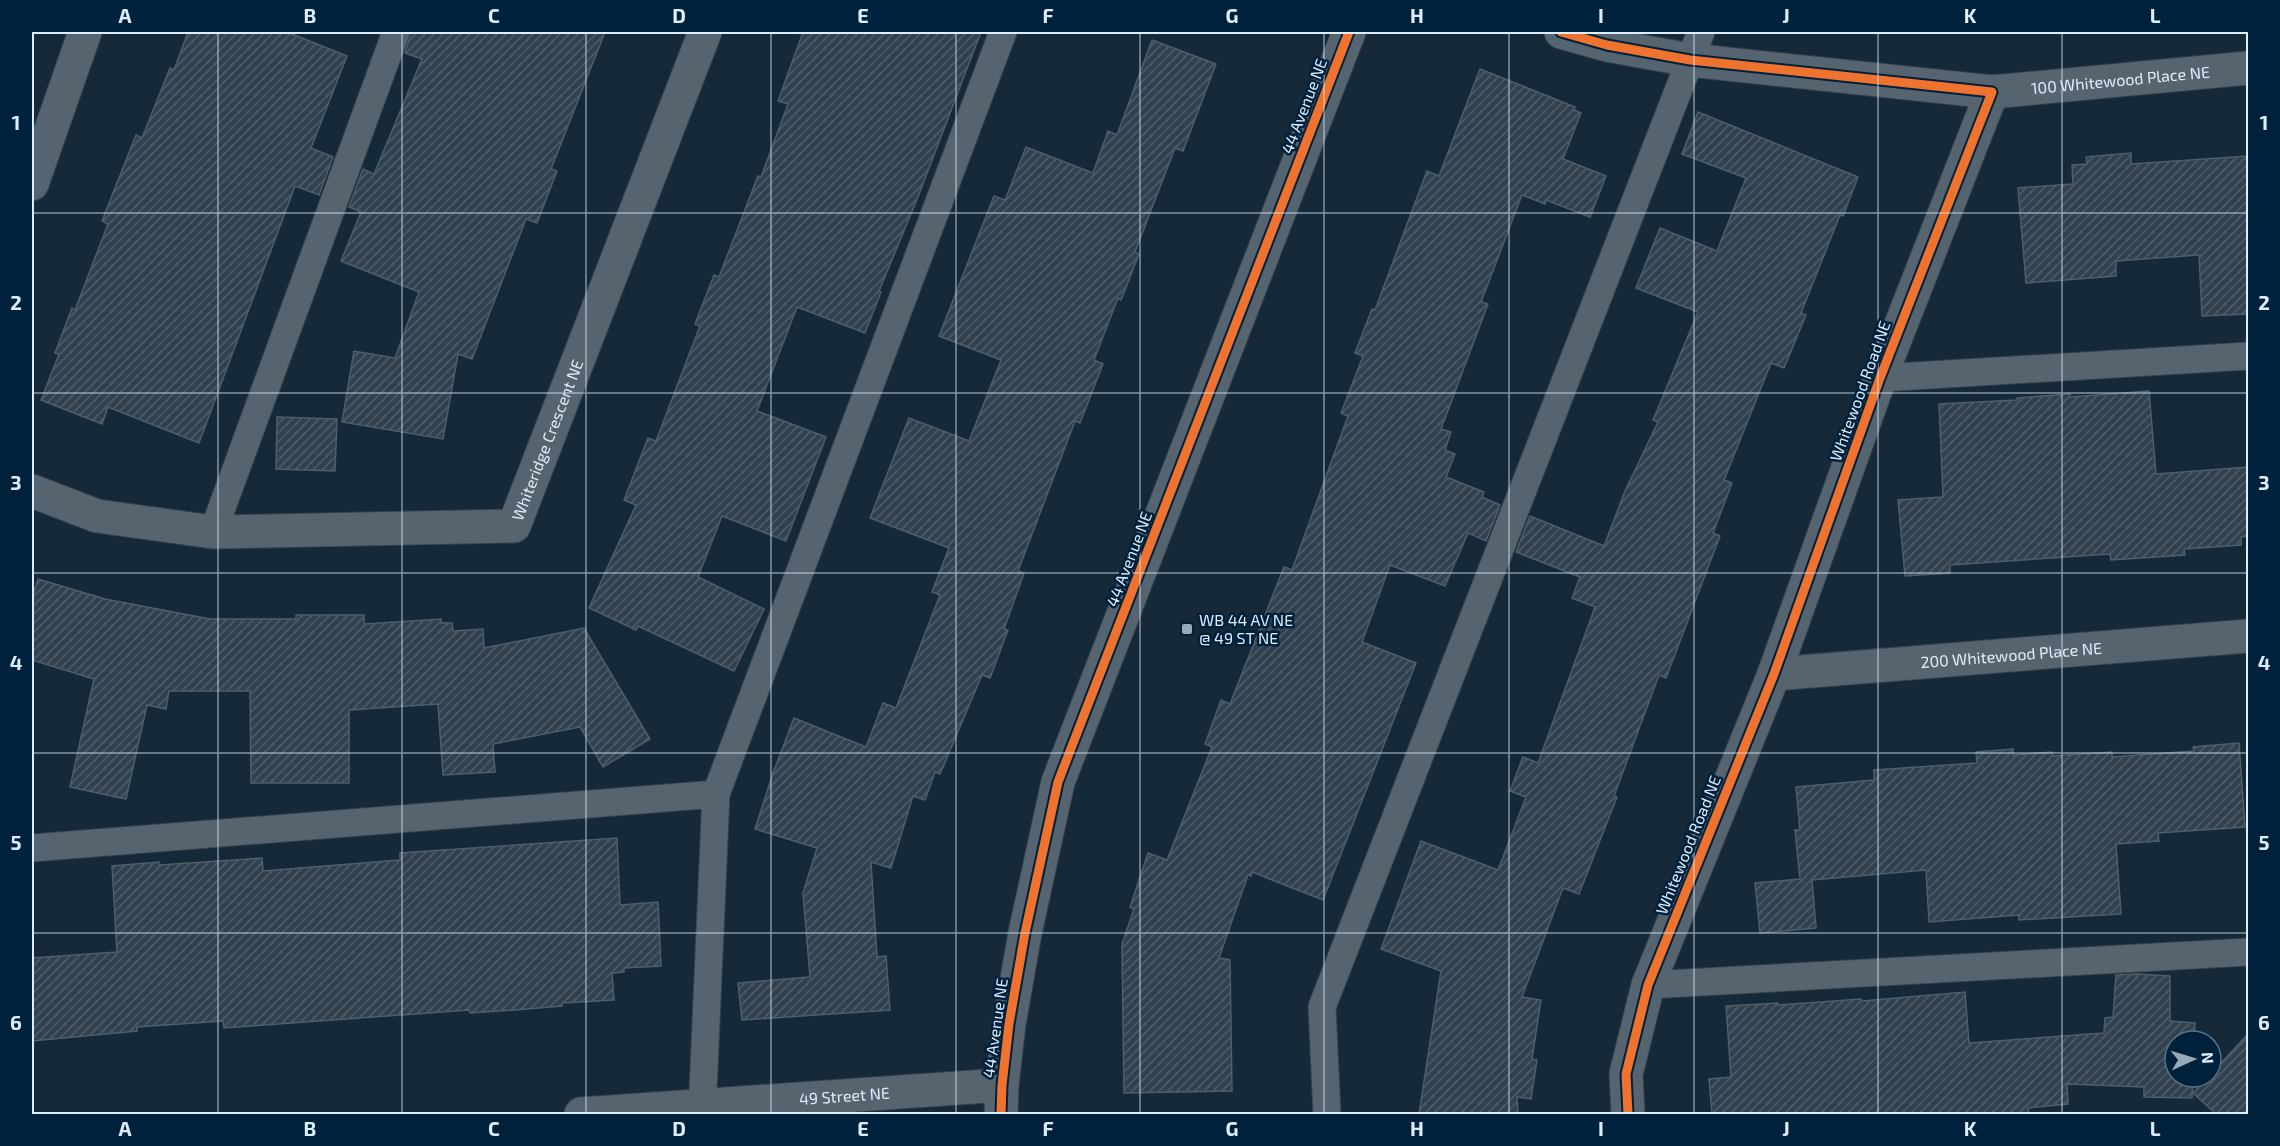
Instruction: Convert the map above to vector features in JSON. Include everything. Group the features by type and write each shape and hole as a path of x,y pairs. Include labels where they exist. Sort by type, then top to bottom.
{"street":[{"path":"32,184 85,32"},
{"name":"Whiteridge Crescent NE","path":"32,491 98,516 213,532 514,526 705,32"},
{"name":"44 Avenue NE","path":"1002,1100 1009,1024 1025,933 1058,782 1349,32"},
{"path":"1561,32 1607,45 1696,46 1992,92"},
{"name":"100 Whitewood Place NE","path":"1992,92 2248,68"},
{"name":"Whitewood Road NE","path":"1628,1114 1626,1074 1648,985 1774,674 1880,378 1992,92"},
{"name":"200 Whitewood Place NE","path":"1774,674 2248,636"},
{"name":"49 Street NE","path":"581,1114 1002,1100"}],"lane":[{"path":"213,532 396,32"},
{"path":"701,1110 716,794 1003,32"},
{"path":"1327,1114 1322,1007 1696,46"},
{"path":"1880,378 2248,356"},
{"path":"32,848 716,794"},
{"path":"1648,985 2248,952"}],"building":[{"path":"188,32 287,32 347,56 311,148 333,157 319,195 295,186 199,443 108,407 102,424 41,400 59,354 55,353 72,308 75,310 108,224 102,221 136,135 142,138 170,68 174,70"},
{"path":"411,32 605,32 551,169 557,171 537,223 526,219 472,359 458,354 443,439 342,422 354,351 395,358 419,292 341,261 361,212 349,207 363,169 374,174 422,59 405,53"},
{"path":"803,32 981,32 918,197 879,291 881,292 865,333 797,307 757,411 826,437 786,541 722,516 698,577 764,609 734,671 638,626 636,630 589,608 636,505 624,500 648,438 656,441 700,326 695,324 714,275 719,277 758,176 761,177 788,104 778,101"},
{"path":"1152,40 1216,64 1183,151 1175,148 1135,252 1139,254 1121,300 1118,298 1094,360 1103,364 1080,423 1075,421 1018,571 1024,573 1004,629 1008,630 990,678 982,675 940,774 935,772 925,800 913,796 891,868 871,862 877,957 886,956 890,1010 742,1020 738,983 810,977 803,893 817,848 755,829 794,718 866,747 883,703 896,708 940,595 932,592 949,548 870,518 909,418 969,441 1001,360 939,336 994,196 1005,200 1026,147 1093,173 1108,131 1117,135"},
{"path":"1480,69 1575,107 1574,110 1581,113 1563,159 1606,176 1590,217 1546,200 1545,204 1522,195 1481,302 1488,304 1441,429 1451,432 1445,450 1455,454 1446,477 1484,492 1482,497 1500,505 1486,541 1468,533 1445,586 1390,565 1362,642 1416,663 1323,900 1252,872 1251,876 1248,875 1219,958 1230,960 1232,1091 1124,1093 1122,944 1134,909 1130,907 1148,853 1167,860 1212,747 1205,744 1221,700 1230,704 1284,567 1292,570 1348,416 1341,413 1363,356 1355,353 1372,309 1375,310 1427,171 1439,176"},
{"path":"1698,112 1858,177 1843,216 1840,215 1801,313 1806,315 1784,368 1771,363 1724,480 1732,483 1713,533 1720,536 1666,678 1659,675 1614,796 1617,797 1579,894 1563,888 1522,997 1541,1000 1532,1059 1537,1060 1531,1099 1517,1097 1518,1114 1419,1114 1441,971 1381,949 1421,841 1498,870 1526,797 1510,791 1523,757 1538,763 1595,607 1572,598 1580,577 1516,552 1530,516 1604,546 1625,491 1658,422 1653,420 1698,312 1636,288 1660,228 1717,251 1746,178 1682,154"},
{"path":"2131,153 2131,164 2248,156 2248,314 2202,316 2199,255 2116,261 2116,276 2026,283 2018,188 2073,184 2072,165 2087,164 2086,157"},
{"path":"2149,391 2156,474 2248,467 2248,536 2241,537 2241,545 2184,549 2185,555 2111,560 2110,554 1950,565 1950,573 1905,576 1898,500 1943,497 1939,404 2017,400 2017,398 2070,394 2070,397"},
{"path":"277,417 337,419 335,471 276,469"},
{"path":"38,579 105,599 210,619 296,619 296,615 364,615 364,624 441,619 441,623 452,623 453,631 483,629 484,648 584,628 650,739 603,767 580,727 493,744 495,772 443,775 438,704 349,710 349,783 251,783 250,691 169,691 166,709 147,705 126,799 70,787 94,679 32,660 32,598"},
{"path":"2239,743 2245,827 2158,833 2159,841 2116,844 2121,914 2019,920 2019,915 1929,922 1926,870 1812,880 1816,928 1760,933 1755,883 1800,879 1795,830 1800,830 1796,787 1874,780 1874,770 1977,763 1976,752 2013,749 2013,755 2052,752 2053,756 2112,752 2112,757 2194,751 2193,747"},
{"path":"617,838 620,905 658,902 661,966 624,968 624,972 612,973 614,1000 562,1003 562,1006 515,1010 470,1013 469,1010 224,1028 223,1021 137,1027 137,1031 32,1041 32,958 117,952 112,866 262,858 263,871 400,860 400,853"},
{"path":"2116,975 2170,976 2170,1021 2195,1023 2195,1029 2163,1029 2163,1089 2192,1089 2192,1098 2144,1097 2144,1087 2067,1084 2068,1104 2028,1108 2029,1114 1712,1114 1709,1079 1731,1077 1726,1006 1861,999 1862,1001 1965,992 1969,1043 2104,1033 2105,1018 2113,1017"},
{"path":"2248,1034 2248,1114 2216,1114 2193,1093 2197,1089 2223,1089 2223,1061"}],"cycle path":[{"path":"1001,1114 1009,1024 1025,933 1058,782 1349,32"},
{"path":"1561,32 1607,45 1690,60 1992,92 1880,378 1774,674 1648,985 1626,1074 1628,1114"}],"place":[{"name":"WB 44 AV NE @ 49 ST NE","path":"1187,629"}]}
